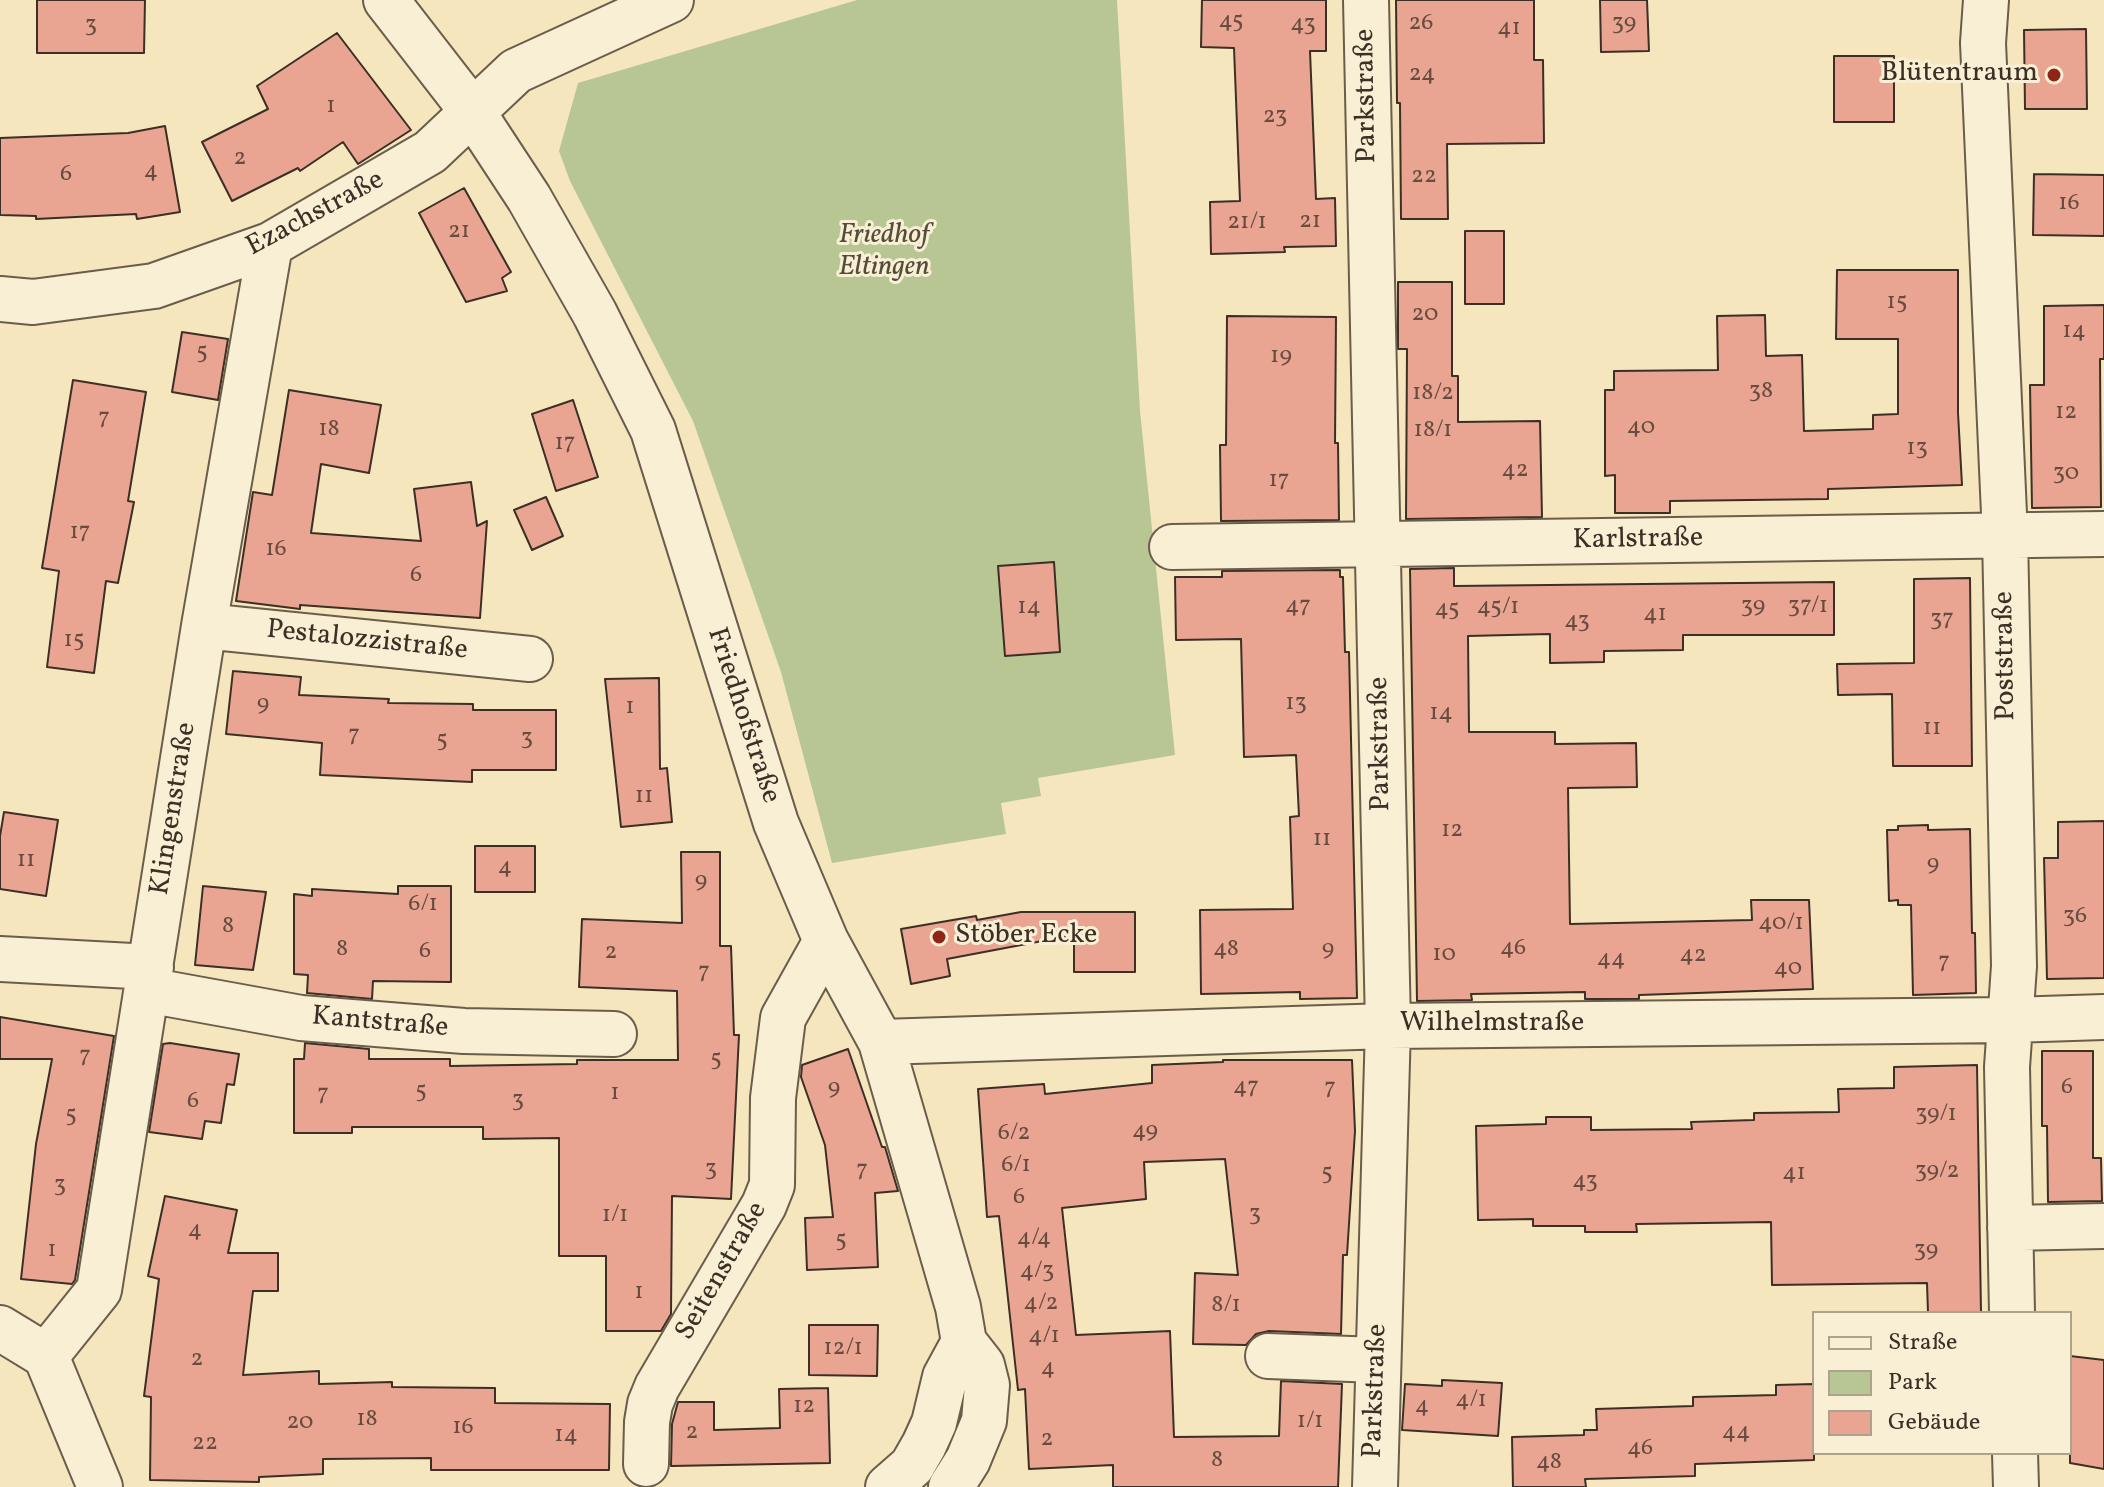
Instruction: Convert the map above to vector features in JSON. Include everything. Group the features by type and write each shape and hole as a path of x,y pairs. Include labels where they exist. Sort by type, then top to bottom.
{"street":[{"name":"Friedhofstraße","path":"386,0 472,111 536,211 595,314 653,430 776,823 826,941 881,1042 958,1307 964,1342 982,1365 987,1385 984,1421 968,1460 951,1487"},
{"name":"Ezachstraße","path":"0,299 33,302 154,286 270,245 430,152 516,71 671,0"},
{"name":"Parkstraße","path":"1366,0 1388,1026 1375,1487"},
{"name":"Poststraße","path":"1986,0 1983,43 2005,536 2014,966 2007,1067 2012,1311"},
{"name":"Klingenstraße","path":"46,1356 99,1290 204,626 270,245"},
{"name":"Karlstraße","path":"1172,547 2104,534"},
{"name":"Pestalozzistraße","path":"204,626 530,659"},
{"name":"Seitenstraße","path":"646,1464 647,1422 657,1387 764,1205 772,1185 773,1098 783,1018 826,941"},
{"name":"Kantstraße","path":"0,959 149,978 301,1018 464,1031 614,1034"},
{"name":"Wilhelmstraße","path":"881,1042 1388,1026 2104,1017"},
{"path":"2010,1228 2104,1226"},
{"path":"0,1328 46,1356 100,1487"},
{"path":"951,1487 900,1476 934,1423 945,1377 964,1342"},
{"path":"1268,1356 1378,1360"},
{"path":"2015,1455 2016,1487"}],"green space":[{"name":"Friedhof Eltingen","path":"857,0 1117,0 1140,411 1175,755 1038,778 1041,796 1001,803 1006,834 832,863 781,672 693,421 570,181 559,151 578,83"}],"building":[{"path":"37,0 145,0 144,53 37,53"},
{"path":"1202,0 1326,0 1326,51 1310,51 1316,199 1335,198 1336,246 1284,247 1285,252 1211,254 1210,202 1240,201 1234,48 1201,47"},
{"path":"1396,0 1534,0 1534,60 1543,60 1544,143 1447,144 1448,219 1401,219"},
{"path":"1600,0 1647,0 1649,51 1601,52"},
{"path":"2086,29 2087,109 2025,109 2024,30"},
{"path":"337,33 411,130 358,164 343,142 300,171 298,168 232,201 202,142 268,109 257,86"},
{"path":"1834,56 1894,56 1894,122 1834,122"},
{"path":"165,126 180,212 137,219 136,214 36,219 36,216 0,215 0,138 128,133"},
{"path":"2034,174 2104,175 2104,236 2033,235"},
{"path":"464,188 511,272 502,278 507,291 466,302 419,213"},
{"path":"1465,231 1504,231 1504,304 1465,304"},
{"path":"1837,270 1958,270 1958,413 1962,485 1828,489 1828,499 1670,501 1670,513 1615,513 1615,475 1605,476 1605,390 1614,390 1614,371 1718,370 1717,316 1765,315 1766,356 1802,355 1804,431 1873,429 1873,415 1898,414 1898,339 1836,339"},
{"path":"1398,282 1452,282 1452,376 1458,376 1458,422 1540,421 1542,517 1406,519 1407,349 1398,349"},
{"path":"2104,305 2104,359 2100,359 2101,507 2032,508 2030,385 2044,385 2044,306"},
{"path":"1227,316 1336,317 1335,443 1338,443 1339,520 1221,521 1220,445 1226,445"},
{"path":"182,332 228,339 218,400 172,392"},
{"path":"73,380 146,392 128,501 134,502 118,583 106,581 94,673 47,667 59,571 42,568"},
{"path":"289,390 381,405 369,473 321,464 311,533 421,541 414,489 471,482 477,526 487,521 480,618 300,605 300,609 236,601 253,492 272,495"},
{"path":"573,400 598,477 556,491 532,414"},
{"path":"546,497 563,536 532,550 514,510"},
{"path":"1054,562 1060,652 1005,656 998,566"},
{"path":"1454,568 1454,586 1834,582 1834,635 1683,635 1683,650 1604,651 1604,662 1550,663 1550,634 1468,636 1469,732 1555,732 1555,744 1636,743 1637,787 1568,788 1570,924 1752,920 1751,900 1809,900 1813,989 1639,995 1639,999 1585,999 1585,992 1471,994 1472,1000 1417,1001 1410,569"},
{"path":"1340,570 1340,577 1343,577 1345,652 1349,652 1357,998 1300,999 1300,992 1201,994 1200,910 1293,909 1290,817 1299,816 1296,755 1244,757 1241,639 1176,640 1175,577 1222,577 1222,571"},
{"path":"1970,578 1972,766 1893,766 1892,694 1838,695 1837,664 1914,663 1914,579"},
{"path":"233,671 301,677 299,695 389,699 388,703 473,704 473,710 556,710 556,770 472,770 472,782 320,775 322,743 226,734"},
{"path":"659,678 660,769 667,768 672,822 621,827 605,679"},
{"path":"4,812 58,820 46,896 0,889 0,836"},
{"path":"2104,821 2104,978 2047,979 2044,858 2058,858 2058,822"},
{"path":"1928,825 1928,830 1970,829 1976,993 1913,995 1911,905 1898,905 1898,900 1889,901 1887,830 1898,830 1898,826"},
{"path":"475,846 535,846 535,892 475,892"},
{"path":"681,852 720,852 720,946 731,946 734,1035 739,1035 731,1199 672,1196 671,1314 661,1331 606,1331 606,1256 559,1256 559,1138 483,1139 483,1127 352,1127 352,1133 294,1133 294,1059 304,1059 305,1043 369,1049 369,1059 450,1059 450,1066 577,1064 577,1060 678,1060 677,991 579,987 582,919 682,923"},
{"path":"203,886 266,892 253,970 195,965"},
{"path":"398,886 451,886 451,982 373,981 372,999 307,993 308,975 294,974 294,894 312,896 312,889 398,894"},
{"path":"1021,912 1135,912 1135,972 1074,972 1074,935 947,959 950,976 911,984 901,929"},
{"path":"0,1017 114,1036 72,1284 21,1279 36,1144 52,1059 0,1059"},
{"path":"163,1044 239,1054 234,1085 227,1084 221,1123 205,1121 202,1139 149,1132"},
{"path":"848,1049 898,1191 875,1193 878,1267 807,1270 805,1218 833,1217 825,1145 801,1077 802,1065"},
{"path":"2042,1051 2093,1051 2093,1158 2101,1158 2102,1201 2048,1202 2047,1126 2042,1126"},
{"path":"1223,1060 1352,1060 1355,1131 1347,1255 1343,1255 1341,1334 1269,1331 1256,1334 1246,1345 1193,1344 1195,1273 1238,1275 1225,1159 1144,1162 1146,1199 1062,1208 1076,1335 1170,1331 1174,1437 1279,1436 1281,1381 1342,1384 1338,1487 1113,1487 1113,1465 1029,1469 1025,1389 1018,1390 999,1216 987,1217 978,1089 1044,1084 1045,1094 1152,1083 1152,1065"},
{"path":"1977,1065 1981,1311 1928,1311 1927,1283 1772,1285 1771,1222 1636,1224 1637,1232 1585,1232 1585,1226 1533,1226 1533,1219 1478,1220 1476,1126 1546,1124 1546,1117 1591,1117 1591,1130 1692,1129 1691,1122 1754,1120 1754,1113 1839,1112 1838,1089 1894,1088 1894,1067"},
{"path":"165,1196 237,1210 228,1253 278,1253 278,1291 253,1291 243,1375 319,1371 319,1384 392,1382 392,1387 495,1388 495,1403 610,1404 609,1470 431,1470 431,1458 323,1459 323,1474 259,1477 259,1482 150,1480 151,1397 144,1396 159,1279 148,1276"},
{"path":"809,1325 878,1325 877,1376 809,1375"},
{"path":"2072,1356 2104,1360 2104,1469 2070,1463"},
{"path":"1442,1380 1502,1383 1498,1436 1402,1430 1405,1384 1442,1386"},
{"path":"1812,1384 1814,1460 1695,1464 1695,1476 1585,1479 1586,1487 1513,1487 1512,1437 1584,1435 1584,1430 1597,1430 1596,1409 1693,1406 1693,1397 1776,1395 1776,1385"},
{"path":"828,1388 830,1463 671,1466 672,1424 678,1402 714,1402 714,1430 780,1428 779,1389"}],"place":[{"name":"Blütentraum","path":"2054,75"},
{"name":"Stöber Ecke","path":"939,937"}]}
